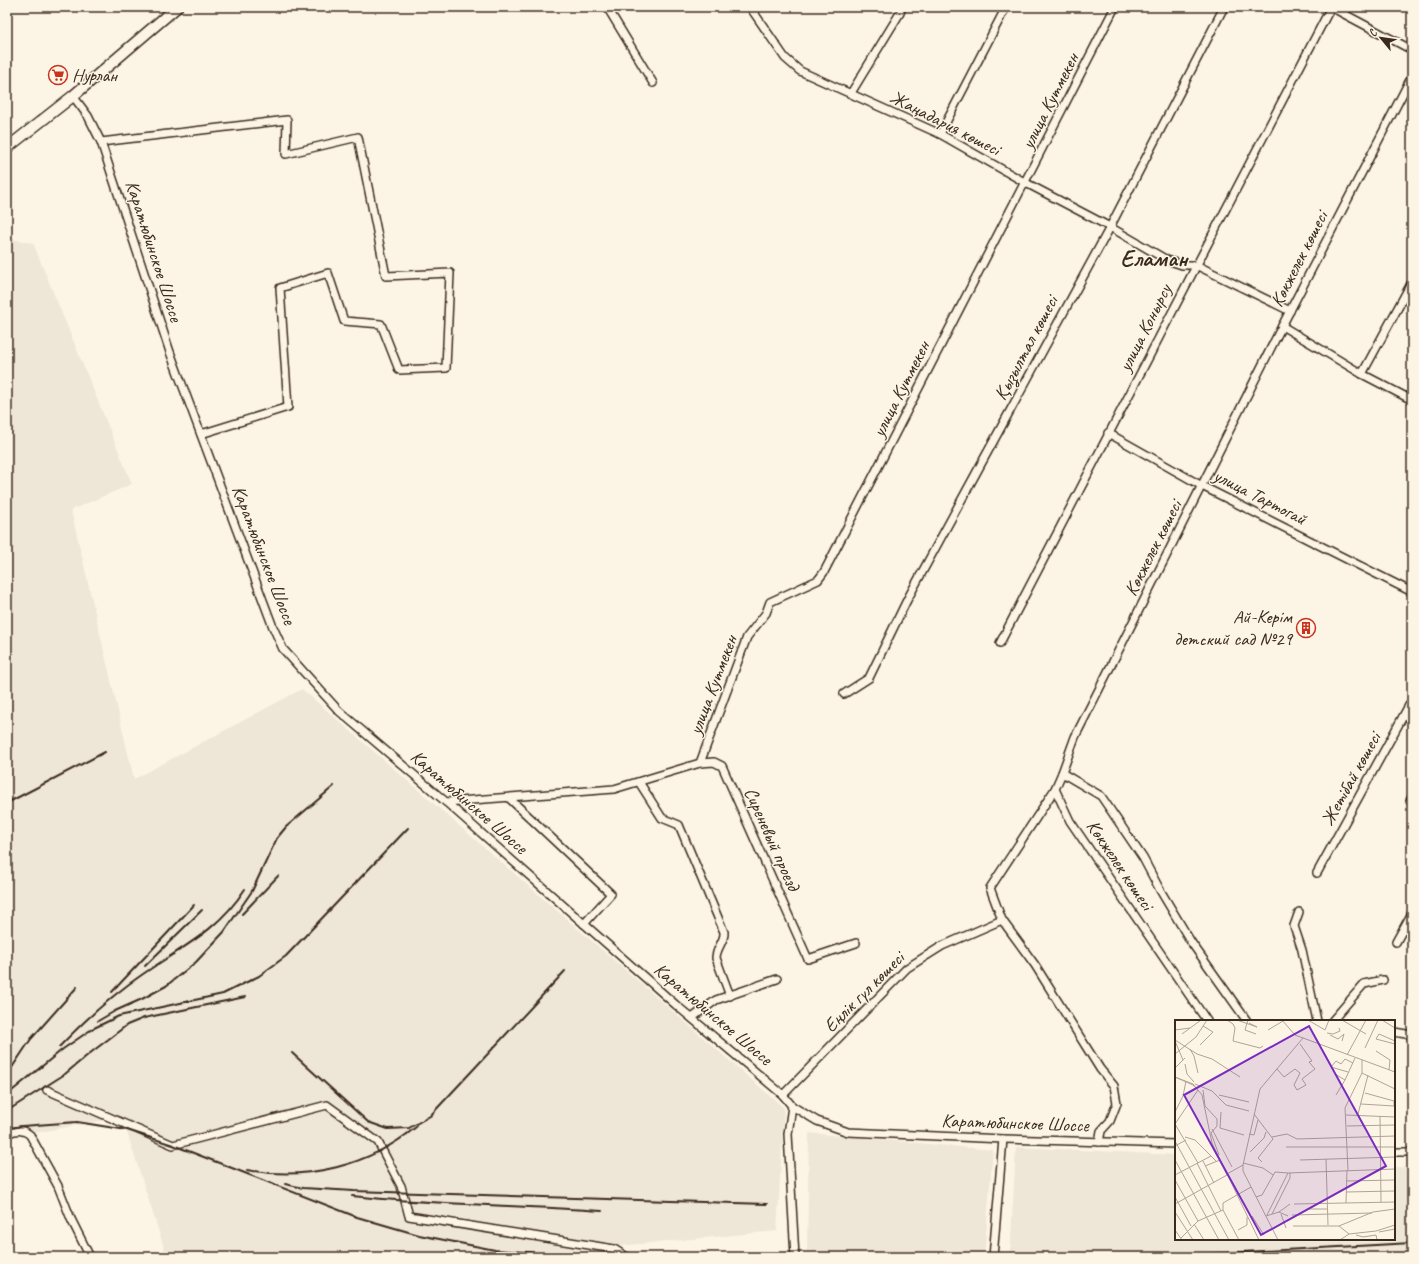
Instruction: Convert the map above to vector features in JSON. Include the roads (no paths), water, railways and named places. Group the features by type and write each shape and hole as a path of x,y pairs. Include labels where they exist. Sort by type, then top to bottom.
{"main road":[{"path":"7,148 21,139 73,96 177,7"}],"street":[{"path":"607,7 653,83"},
{"name":"Жаңадария көшесі","path":"750,7 785,58 794,67 940,134 1026,184 1110,227 1167,260 1182,264 1196,265 1290,311"},
{"path":"851,93 900,13 902,7"},
{"path":"940,134 1006,7"},
{"name":"улица Кутмекен","path":"700,763 747,637 766,613 770,602 818,580 824,572 1026,184 1115,7"},
{"name":"Қызылтал көшесі","path":"844,694 868,678 907,600 1110,227 1224,7"},
{"path":"1331,7 1412,50"},
{"name":"улица Конырсу","path":"1000,643 1331,7"},
{"name":"Көкжелек көшесі","path":"1206,1020 1070,820 1055,789 1075,737 1282,326 1412,76"},
{"name":"Каратюбинское Шоссе","path":"73,96 88,116 101,142 170,352 271,620 284,649 339,711 446,802 692,1018 783,1095 792,1106 817,1121 848,1132 1003,1139 1175,1144"},
{"path":"101,142 287,120 286,154 358,137 386,276 450,273 446,368 399,370 381,324 344,321 328,272 280,288 288,407 201,434"},
{"path":"1362,374 1412,282"},
{"path":"1282,326 1362,374 1412,400"},
{"name":"улица Тартогай","path":"1108,433 1202,486 1412,592"},
{"name":"Жетібай көшесі","path":"1317,873 1412,700"},
{"name":"Сиреневый проезд","path":"446,802 614,789 700,763 714,762 722,766 808,959 856,943"},
{"path":"1062,773 1102,796 1143,858 1191,942 1246,1020"},
{"path":"639,782 662,818 679,825 724,932 724,936 716,953 716,958 730,996"},
{"path":"1055,789 990,888 1002,920 1035,965 1100,1069 1114,1086 1118,1102 1110,1121 1101,1131 1099,1142"},
{"path":"509,798 611,894 584,924"},
{"path":"1299,912 1294,926 1302,950 1317,1020"},
{"path":"1396,942 1412,913"},
{"name":"Еңлік гүл көшесі","path":"783,1095 907,968 942,946 1002,920"},
{"path":"692,1018 716,1000 777,979"},
{"path":"1333,1020 1364,984 1383,980"},
{"path":"1395,1032 1412,1035"},
{"path":"47,1090 173,1145 327,1105 378,1142 401,1186 408,1215 410,1217 614,1249 627,1257"},
{"path":"792,1106 788,1134 795,1257"},
{"path":"7,1133 20,1130 30,1135 58,1186 71,1219 90,1257"},
{"path":"993,1257 1003,1139"},
{"path":"1395,1152 1412,1152"}],"railway":[{"path":"7,803 105,752"},
{"path":"98,1021 166,986 196,962 224,932 252,891 277,838 286,827 334,786"},
{"path":"7,1095 63,1049 92,1029 119,1016 223,994 259,976 286,956 408,828"},
{"path":"242,914 278,876"},
{"path":"59,1047 120,990 211,927 234,904 245,889"},
{"path":"112,992 194,905"},
{"path":"145,966 202,910"},
{"path":"292,1053 368,1122 388,1129 409,1128 430,1116 565,971"},
{"path":"7,1075 31,1039 77,987"},
{"path":"7,1111 65,1074 127,1025 144,1018 245,997"},
{"path":"7,1129 22,1126 77,1122 127,1130 173,1145 357,1217 419,1235 495,1250 593,1257"},
{"path":"247,1170 270,1173 292,1173 314,1172 336,1167 358,1161 378,1152 416,1127"},
{"path":"285,1184 303,1188 354,1191 767,1204"},
{"path":"352,1196 414,1201 602,1211"},
{"path":"1151,1257 1412,1243"}],"place":[{"name":"Нурлан","path":"58,75"},
{"name":"Ай-Керім детский сад №29","path":"1306,628"}],"district":[{"name":"Еламан","path":"1154,258"}]}
